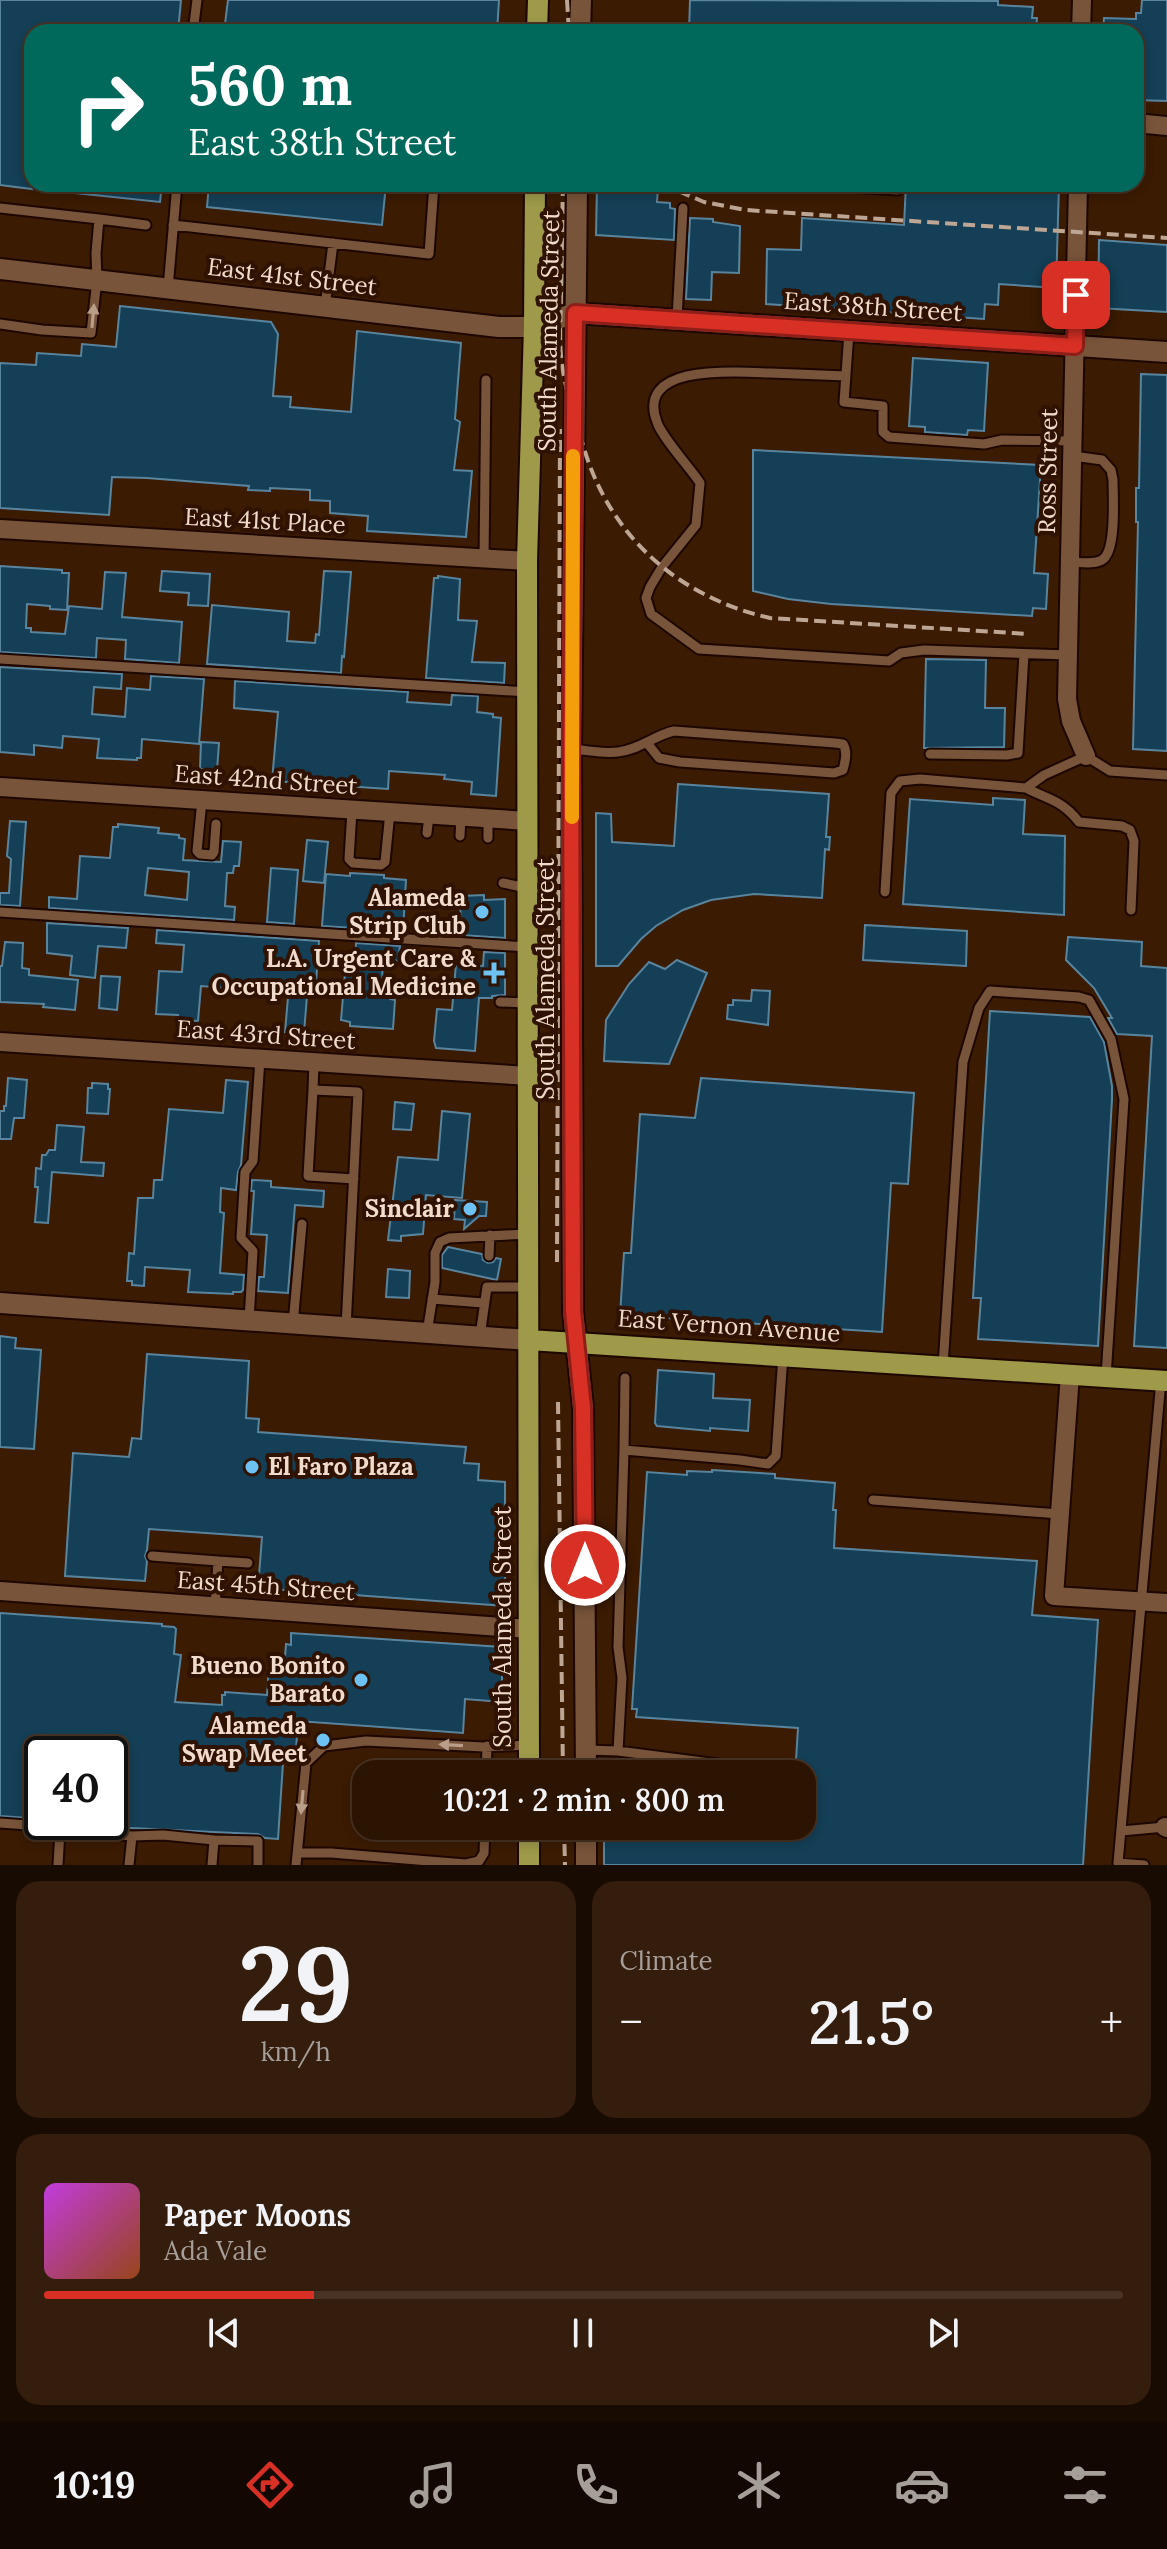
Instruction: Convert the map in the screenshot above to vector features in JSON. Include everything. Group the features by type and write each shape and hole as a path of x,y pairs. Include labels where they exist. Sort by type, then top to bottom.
{"main road":[{"path":"537,24 538,0"},
{"name":"South Alameda Street","path":"529,1760 527,561 535,192"},
{"name":"East Vernon Avenue","path":"529,1340 1164,1380"},
{"path":"529,1840 529,1865"}],"street":[{"path":"580,24 581,0"},
{"path":"1081,24 1082,0"},
{"path":"1144,124 1167,126"},
{"name":"South Alameda Street","path":"577,192 571,749 573,1295 583,1408 586,1760"},
{"name":"Ross Street","path":"1078,192 1068,706 1086,756"},
{"name":"East 41st Street","path":"0,269 499,327 534,327 575,313"},
{"name":"East 38th Street","path":"575,313 1167,352"},
{"name":"East 41st Place","path":"0,529 527,561"},
{"name":"East 42nd Street","path":"0,787 390,812 428,824 488,828 528,821"},
{"name":"East 43rd Street","path":"0,1042 529,1076"},
{"name":"East Vernon Avenue","path":"0,1303 529,1340"},
{"path":"1070,1374 1054,1596 1167,1603"},
{"name":"East 45th Street","path":"0,1591 529,1629"},
{"path":"586,1840 586,1865"}],"lane":[{"path":"194,24 197,0"},
{"path":"168,289 176,192"},
{"path":"173,225 429,254 433,192"},
{"path":"0,208 146,225"},
{"path":"677,319 683,208"},
{"path":"0,324 91,333 99,219"},
{"path":"325,307 333,243"},
{"path":"849,331 844,402 883,406 883,432 889,437 984,444 1002,440 1073,449 1102,460 1111,470 1113,480 1112,546 1107,556 1099,562 1070,562"},
{"path":"846,376 715,371 680,377 665,385 656,397 657,424 700,483 696,525 650,587 646,598 651,614 699,649 889,661 901,653 924,650 1068,655"},
{"path":"484,559 486,380"},
{"path":"930,754 1018,753 1024,654"},
{"path":"0,659 528,692"},
{"path":"571,749 619,752 674,731 843,744 846,760 843,770 834,773 680,762 659,758 647,743"},
{"path":"1026,788 1044,775 1086,756 1110,771 1167,775"},
{"path":"885,892 891,793 900,781 920,779 1026,788 1059,802 1079,822 1122,826 1130,830 1134,841 1131,910"},
{"path":"202,800 197,851 200,854 212,855 214,852 216,824"},
{"path":"352,810 349,859 353,863 381,865 385,862 390,812"},
{"path":"503,883 528,889"},
{"path":"0,912 528,947"},
{"path":"943,1366 963,1062 979,1008 990,991 1079,997 1089,1000 1111,1039 1124,1099 1106,1377"},
{"path":"500,1002 529,1003"},
{"path":"249,1321 253,1251 241,1238 245,1172 253,1161 260,1059"},
{"path":"314,1062 308,1176 354,1179"},
{"path":"313,1090 358,1092 346,1327"},
{"path":"293,1324 302,1224"},
{"path":"427,1333 435,1253 440,1242 449,1238 529,1234"},
{"path":"489,1256 490,1235"},
{"path":"480,1336 487,1282 529,1287"},
{"path":"432,1299 483,1303"},
{"path":"624,1450 768,1464 776,1456 783,1355"},
{"path":"618,1751 622,1678 618,1647 625,1378"},
{"path":"1144,1865 1118,1863 1164,1380"},
{"path":"873,1500 1060,1514"},
{"path":"152,1556 248,1563"},
{"path":"215,1607 218,1561"},
{"path":"296,1865 306,1763 324,1746 366,1741 529,1745"},
{"path":"486,1760 487,1746"},
{"path":"586,1750 687,1760"},
{"path":"0,1823 24,1825"},
{"path":"1121,1831 1166,1828"},
{"path":"128,1836 258,1841 258,1865"},
{"path":"129,1865 132,1836"},
{"path":"58,1865 59,1840"},
{"path":"212,1865 214,1840"},
{"path":"298,1853 331,1853 405,1863 466,1864 479,1861 484,1853 484,1840"}],"building":[{"path":"0,0 181,0 179,24 24,24 24,188 0,185"},
{"path":"228,0 499,0 498,24 225,24"},
{"path":"690,0 998,1 998,5 1033,7 1032,18 1037,18 1037,24 689,24"},
{"path":"1142,0 1167,0 1167,101 1144,100 1144,24 1104,24 1104,18 1136,19 1136,13 1141,13"},
{"path":"66,192 161,192 160,202"},
{"path":"208,192 385,192 382,225 207,207"},
{"path":"597,192 658,192 657,202 670,203 670,208 675,209 674,240 596,235"},
{"path":"906,192 1059,192 1056,288 999,284 998,305 985,304 984,319 766,304 767,249 801,250 802,218 904,225"},
{"path":"690,218 713,219 713,222 740,226 739,273 712,272 711,300 686,299"},
{"path":"1099,240 1167,245 1167,312 1098,308"},
{"path":"120,306 271,322 278,334 273,396 291,397 290,407 351,412 357,331 461,343 455,419 460,422 454,470 472,471 466,537 367,531 368,516 330,513 330,501 310,500 310,490 248,490 249,486 147,478 112,477 109,515 0,508 0,363 36,365 37,353 81,356 82,344 116,347"},
{"path":"913,358 988,363 984,431 968,430 967,435 925,432 925,427 909,426"},
{"path":"1141,374 1167,375 1167,751 1133,749 1136,488 1139,488"},
{"path":"753,450 1041,465 1034,573 1048,574 1046,609 1033,608 1032,616 831,604 753,591"},
{"path":"0,566 69,573 67,610 27,604 26,628 31,628 31,632 65,634 69,606 102,609 105,572 126,573 122,617 182,622 179,663 125,659 126,640 97,638 96,658 0,652"},
{"path":"162,571 210,574 208,606 188,605 189,593 160,591"},
{"path":"324,571 351,572 341,673 207,664 212,605 289,612 287,641 315,643 316,634 319,635"},
{"path":"434,578 460,579 458,620 477,621 472,662 505,663 504,683 426,678"},
{"path":"926,659 986,660 985,708 1005,708 1004,747 924,748"},
{"path":"0,667 122,674 121,689 94,687 92,714 125,717 127,688 150,690 151,676 204,679 199,744 142,739 141,758 137,760 97,758 99,739 63,736 62,748 34,745 34,755 0,752"},
{"path":"235,681 408,692 407,702 451,705 452,695 478,696 477,712 501,718 496,796 471,794 472,782 444,779 445,775 389,771 388,789 272,781 278,712 234,708"},
{"path":"201,742 219,743 217,770 200,769"},
{"path":"678,784 829,794 826,837 830,837 829,850 825,849 822,898 754,894 711,900 683,910 656,926 618,966 596,966 596,813 611,814 612,842 674,846"},
{"path":"993,798 1025,800 1023,834 1065,836 1064,915 903,904 910,799 993,805"},
{"path":"10,821 26,822 20,906 0,905 0,893 9,893 11,859 7,856"},
{"path":"118,824 159,828 158,833 179,835 179,838 185,839 183,860 221,862 223,841 241,842 239,866 234,866 233,873 227,873 225,906 235,907 234,920 49,908 49,897 77,899 80,856 110,858 113,827 118,827","holes":["148,868 189,872 187,900 145,895"]},
{"path":"307,840 328,842 324,883 303,881"},
{"path":"271,868 298,870 294,924 267,922"},
{"path":"350,873 406,880 403,931 322,926 326,874 350,876"},
{"name":"Alameda Strip Club","path":"484,895 484,900 505,899 505,938 431,933 432,921 460,922 461,896"},
{"path":"47,923 128,928 126,948 98,946 95,978 70,975 72,956 47,953"},
{"path":"865,925 967,931 966,966 863,960"},
{"path":"157,930 319,941 315,997 307,996 304,1033 285,1032 288,997 279,992 201,986 198,1021 178,1020 178,1015 156,1014 159,971 182,972 184,945 156,943"},
{"path":"1068,937 1142,942 1141,966 1167,968 1167,1348 1134,1346 1152,1036 1117,1034 1108,1018 1112,1018 1094,988 1066,960"},
{"path":"5,942 23,943 22,968 29,969 29,975 78,980 75,1010 43,1007 44,1004 0,1002 0,966"},
{"path":"356,943 400,946 398,961 382,959 383,993 390,994 390,999 395,1000 393,1029 350,1026 350,1022 341,1020 346,962 355,963"},
{"path":"484,952 505,953 505,995 479,998 475,1051 436,1048 437,1009 452,1010 456,964 483,966"},
{"path":"677,960 707,973 669,1064 604,1061 606,1020 629,984 649,962 665,969"},
{"path":"101,976 120,977 117,1010 99,1008"},
{"path":"752,990 770,991 768,1025 727,1019 728,1005 733,1005 733,1000 751,1001"},
{"path":"990,1011 1090,1017 1104,1042 1112,1099 1098,1346 978,1339 981,1298 973,1298"},
{"path":"8,1078 27,1080 24,1118 14,1118 11,1139 0,1139 0,1111 4,1111 6,1106"},
{"path":"701,1078 914,1093 908,1184 891,1183 882,1332 620,1315 624,1253 631,1253 640,1114 695,1118"},
{"path":"226,1080 248,1082 236,1190 221,1188 220,1212 224,1213 220,1273 244,1275 243,1290 233,1294 188,1292 190,1270 145,1267 144,1286 132,1285 132,1281 127,1281 129,1253 134,1254 138,1198 153,1198 154,1180 162,1180 169,1109 223,1113"},
{"path":"92,1083 108,1084 108,1114 87,1113 88,1088 92,1088"},
{"path":"395,1102 414,1104 411,1130 393,1129"},
{"path":"442,1111 470,1114 462,1198 426,1195 423,1234 401,1236 401,1241 388,1240 398,1157 438,1160"},
{"path":"57,1125 84,1127 81,1162 104,1163 103,1176 52,1172 48,1223 35,1222 36,1168 41,1169 42,1155 55,1150"},
{"path":"252,1180 271,1181 271,1187 324,1191 323,1207 295,1205 288,1293 258,1291 259,1277 264,1277 267,1235 251,1234"},
{"name":"Sinclair","path":"455,1200 487,1202 486,1216 479,1216 464,1229 465,1220 454,1219"},
{"path":"448,1247 482,1254 483,1260 488,1263 496,1258 501,1259 497,1280 442,1268 442,1255"},
{"path":"388,1269 410,1271 409,1298 386,1297"},
{"path":"0,1336 16,1338 15,1348 41,1350 34,1449 0,1447"},
{"path":"147,1354 249,1361 246,1418 259,1419 258,1432 466,1447 464,1463 479,1464 478,1480 505,1482 505,1606 258,1588 262,1537 149,1529 145,1581 65,1576 73,1453 129,1457 132,1438 141,1439"},
{"path":"658,1370 714,1374 713,1398 750,1400 748,1431 657,1426"},
{"path":"687,1471 775,1474 775,1478 835,1483 834,1548 1037,1561 1032,1615 1098,1620 1083,1865 604,1865 604,1840 816,1840 816,1760 796,1760 798,1728 636,1717 637,1709 632,1709 647,1472 687,1475"},
{"path":"0,1613 174,1627 174,1654 181,1655 175,1702 222,1705 225,1692 267,1695 269,1666 275,1666 276,1656 285,1657 286,1644 291,1645 291,1633 502,1647 502,1702 465,1699 463,1733 298,1721 296,1749 284,1748 278,1839 258,1834 128,1828 128,1736 24,1736 24,1818 0,1816"}],"railway":[{"path":"567,0 568,24"},
{"path":"563,192 560,340 567,390 595,478 629,534 652,558 706,595 770,618 1029,634"},
{"path":"681,192 704,202 746,210 1167,238"},
{"path":"557,1262 560,429"},
{"path":"558,1402 563,1760"},
{"path":"564,1840 565,1865"}],"slow traffic":[{"path":"572,817 573,456"}],"place":[{"name":"Alameda Strip Club","path":"482,912"},
{"name":"L.A. Urgent Care & Occupational Medicine","path":"494,973"},
{"name":"Sinclair","path":"470,1209"},
{"name":"El Faro Plaza","path":"252,1467"},
{"name":"Bueno Bonito Barato","path":"361,1680"},
{"name":"Alameda Swap Meet","path":"323,1740"}],"route":[{"path":"585,1565 583,1408 573,1311 571,749 575,313 1075,346 1076,295"}]}
